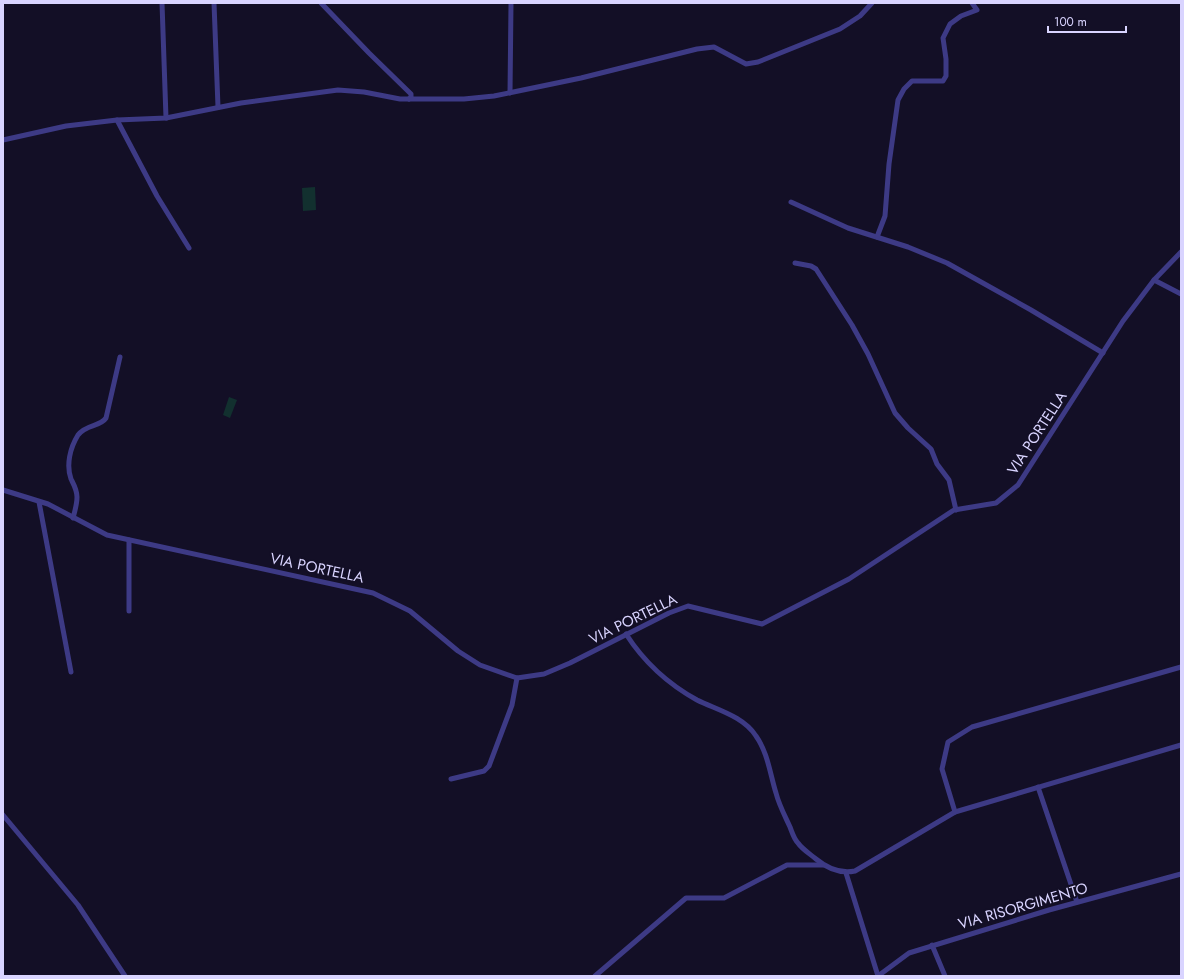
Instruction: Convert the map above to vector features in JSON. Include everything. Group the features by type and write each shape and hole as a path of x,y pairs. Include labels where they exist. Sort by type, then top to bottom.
{"street":[{"path":"162,3 166,118"},
{"path":"214,3 218,107"},
{"path":"321,3 394,79 411,94 409,99"},
{"path":"510,93 511,3"},
{"path":"3,140 66,126 117,120 166,118 241,102 338,90 364,92 400,99 464,99 510,93 581,78 697,49 714,47 746,64 758,62 840,29 860,16 872,3"},
{"path":"877,237 885,216 889,164 898,100 904,89 912,81 943,81 946,76 946,59 943,38 950,24 961,16 977,10 972,3"},
{"path":"117,120 157,196 189,248"},
{"path":"791,202 848,228 908,247 946,263 1031,310 1103,353"},
{"name":"VIA PORTELLA","path":"3,490 48,504 107,535 373,593 410,612 458,651 480,664 517,678 544,674 570,663 669,613 688,606 762,624 849,579 956,510 996,503 1018,485 1123,321 1154,280 1181,252"},
{"path":"795,263 811,266 816,269 852,325 868,354 895,413 908,428 931,449 937,464 949,480 956,510"},
{"path":"1154,280 1181,294"},
{"path":"73,518 77,497 76,489 69,471 69,460 72,449 79,434 87,427 104,421 106,418 120,357"},
{"path":"39,502 71,672"},
{"path":"129,610 130,540"},
{"path":"626,634 638,651 669,682 697,700 729,714 745,724 755,734 762,746 769,764 776,793 797,843 823,865 833,870 846,873 855,871 955,812 1181,745"},
{"path":"955,812 942,769 948,742 972,727 1181,667"},
{"path":"451,779 484,770 488,766 512,705 517,678"},
{"path":"1038,787 1077,902"},
{"path":"3,815 78,905 124,976"},
{"path":"595,976 686,898 724,898 787,865 823,865"},
{"path":"846,873 878,976"},
{"name":"VIA RISORGIMENTO","path":"878,976 909,952 1077,902 1181,874"},
{"path":"932,945 945,976"}],"green space":[{"path":"315,187 316,210 303,211 302,188"},
{"path":"229,397 237,400 230,418 223,415"}]}
